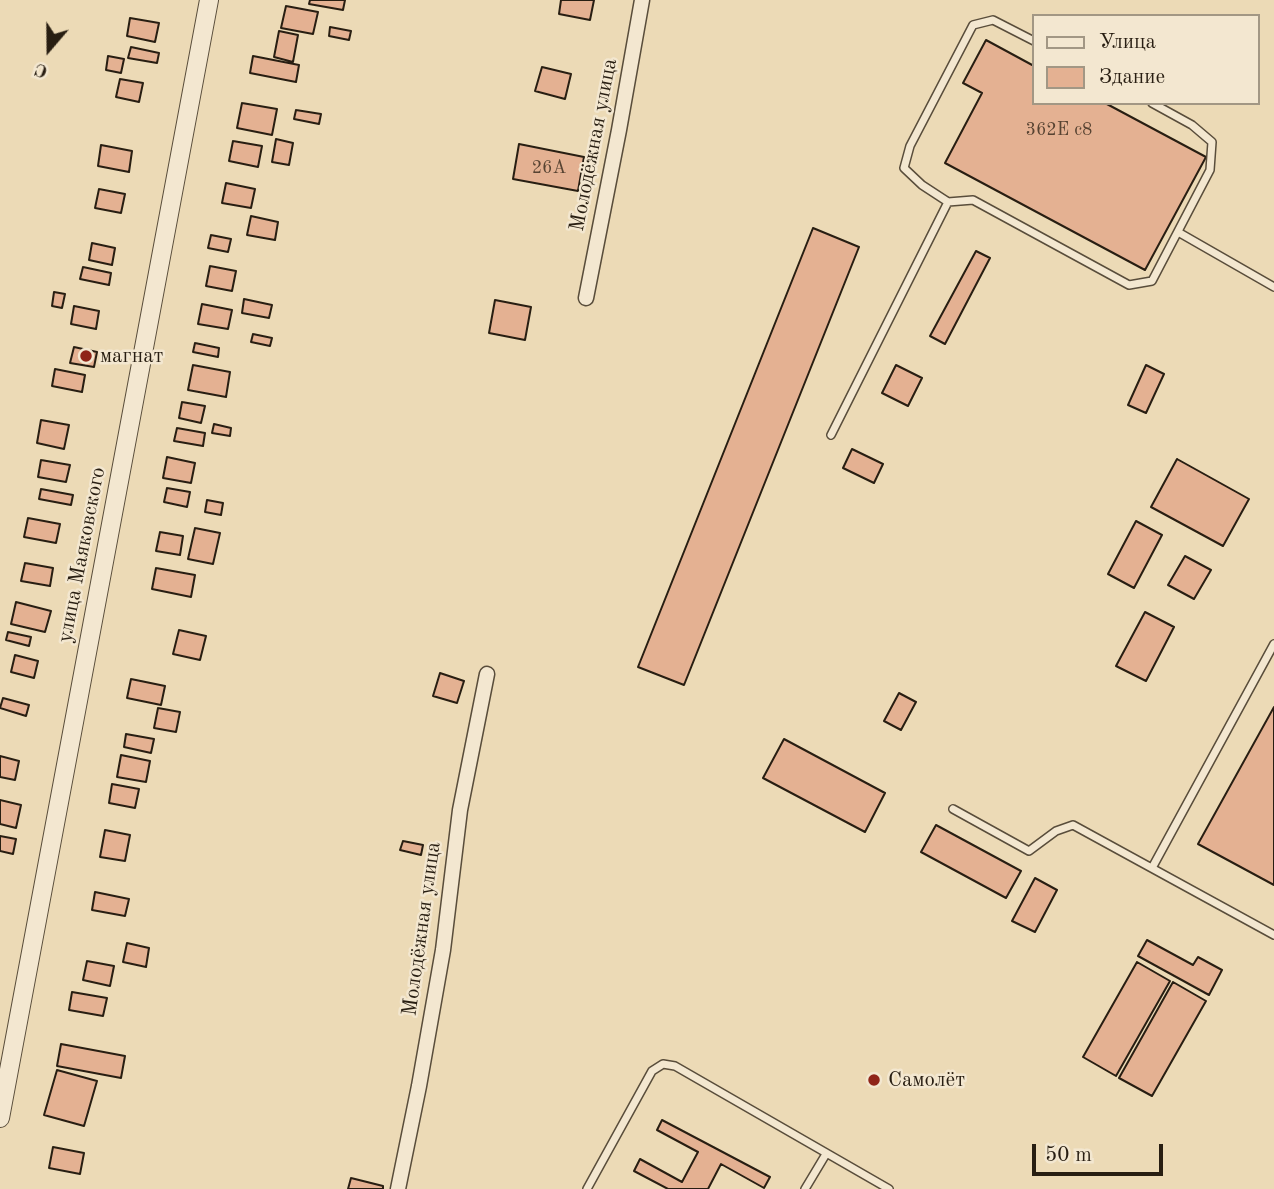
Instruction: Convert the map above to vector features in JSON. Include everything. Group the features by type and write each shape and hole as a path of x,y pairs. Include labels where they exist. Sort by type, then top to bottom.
{"street":[{"name":"улица Маяковского","path":"0,1118 209,0"},
{"name":"Молодёжная улица","path":"586,298 642,0"},
{"name":"Молодёжная улица","path":"398,1189 443,950 460,810 488,674"}],"lane":[{"path":"1032,40 993,20 973,25 910,146 904,168 922,186 948,202 973,200 1129,285 1152,281 1210,170 1212,142 1192,125 1156,105"},
{"path":"831,435 948,202"},
{"path":"1178,232 1274,287"},
{"path":"1152,868 1274,644"},
{"path":"953,809 1030,852 1056,831 1073,825 1274,935"},
{"path":"587,1189 652,1071 663,1064 675,1066 889,1189"},
{"path":"805,1189 826,1154"}],"building":[{"path":"310,0 345,0 343,10 309,4"},
{"path":"561,0 594,0 590,20 559,14"},
{"path":"286,6 318,12 313,34 281,28"},
{"path":"130,18 159,23 155,42 127,36"},
{"path":"330,27 351,31 349,40 329,36"},
{"path":"279,31 298,35 293,62 274,57"},
{"path":"986,40 1032,65 1032,105 1109,105 1206,157 1145,270 945,163 982,93 963,83"},
{"path":"131,47 159,53 157,63 128,58"},
{"path":"108,56 124,59 121,73 106,70"},
{"path":"253,56 299,65 296,82 250,73"},
{"path":"542,67 571,74 565,99 535,91"},
{"path":"120,79 143,83 139,102 116,97"},
{"path":"242,103 277,109 272,135 237,128"},
{"path":"296,110 321,114 319,124 294,119"},
{"path":"276,139 293,143 289,165 272,162"},
{"path":"233,141 262,146 258,167 229,161"},
{"path":"519,144 584,157 578,191 513,179"},
{"path":"101,145 132,151 129,172 98,166"},
{"path":"226,183 255,189 251,208 222,203"},
{"path":"99,189 125,194 121,213 95,208"},
{"path":"251,216 278,222 275,240 247,235"},
{"path":"813,228 859,247 684,685 638,667"},
{"path":"211,235 231,239 228,252 208,248"},
{"path":"92,243 115,248 112,265 89,260"},
{"path":"976,251 990,258 945,344 930,336"},
{"path":"210,266 236,271 232,291 206,286"},
{"path":"83,267 111,273 109,285 80,279"},
{"path":"54,292 65,294 62,308 52,306"},
{"path":"244,299 272,305 269,318 242,313"},
{"path":"495,300 531,307 525,340 489,333"},
{"path":"202,304 232,310 228,329 198,324"},
{"path":"74,306 99,311 96,329 71,324"},
{"path":"253,334 272,338 270,346 251,342"},
{"path":"195,343 219,348 218,357 193,352"},
{"path":"74,347 97,352 94,367 70,363"},
{"path":"193,365 230,372 226,397 188,390"},
{"path":"896,365 922,378 908,406 882,393"},
{"path":"1146,365 1164,374 1146,413 1128,405"},
{"path":"55,369 85,375 82,392 52,386"},
{"path":"182,402 205,406 201,423 179,418"},
{"path":"41,420 69,425 64,449 37,443"},
{"path":"214,424 231,428 230,436 212,433"},
{"path":"177,428 205,433 203,446 174,441"},
{"path":"852,449 883,464 874,483 843,468"},
{"path":"167,457 195,463 191,483 163,478"},
{"path":"1177,459 1249,499 1223,546 1151,507"},
{"path":"41,460 70,465 66,482 38,477"},
{"path":"167,488 190,492 187,507 164,502"},
{"path":"41,489 73,495 71,505 39,499"},
{"path":"207,500 223,503 221,515 205,512"},
{"path":"28,518 60,524 56,543 24,537"},
{"path":"1136,521 1162,535 1134,588 1108,574"},
{"path":"195,528 220,533 213,564 188,559"},
{"path":"160,532 183,536 180,555 156,551"},
{"path":"1185,556 1211,570 1194,599 1168,585"},
{"path":"25,563 53,568 50,586 21,581"},
{"path":"156,568 195,575 191,597 152,589"},
{"path":"16,602 51,611 45,632 11,624"},
{"path":"1145,612 1174,627 1146,681 1116,666"},
{"path":"179,630 206,636 200,660 173,654"},
{"path":"8,632 31,637 29,646 6,640"},
{"path":"15,655 38,661 34,678 11,672"},
{"path":"440,673 464,681 457,703 433,696"},
{"path":"131,679 165,686 161,705 127,698"},
{"path":"899,693 916,702 901,730 884,721"},
{"path":"3,698 29,705 26,716 0,708"},
{"path":"1274,707 1274,885 1198,844"},
{"path":"158,708 180,712 176,732 154,728"},
{"path":"126,734 154,739 151,753 124,747"},
{"path":"784,739 885,793 865,832 763,778"},
{"path":"121,755 150,761 146,782 117,777"},
{"path":"0,756 19,761 15,780 0,777"},
{"path":"112,784 139,789 135,808 109,803"},
{"path":"0,800 21,805 16,828 0,824"},
{"path":"936,825 1021,871 1006,898 921,852"},
{"path":"105,830 130,835 125,861 100,857"},
{"path":"0,836 16,839 13,854 0,851"},
{"path":"403,841 423,845 421,855 400,850"},
{"path":"1035,878 1057,890 1035,932 1012,921"},
{"path":"95,892 129,899 125,916 92,910"},
{"path":"1147,940 1193,965 1198,957 1222,970 1209,995 1138,956"},
{"path":"127,943 149,948 146,967 123,962"},
{"path":"87,961 114,966 110,986 83,980"},
{"path":"1137,962 1170,981 1116,1076 1083,1057"},
{"path":"1173,982 1206,1001 1152,1096 1119,1078"},
{"path":"72,992 107,998 103,1016 69,1010"},
{"path":"61,1044 125,1056 121,1078 57,1066"},
{"path":"57,1070 97,1081 84,1126 44,1115"},
{"path":"662,1120 770,1177 764,1188 721,1164 708,1189 668,1189 634,1171 640,1159 682,1182 698,1152 657,1130"},
{"path":"53,1147 84,1153 80,1174 49,1168"},
{"path":"351,1178 383,1186 383,1189 348,1189"}],"place":[{"name":"магнат","path":"86,356"},
{"name":"Самолёт","path":"874,1080"}]}
